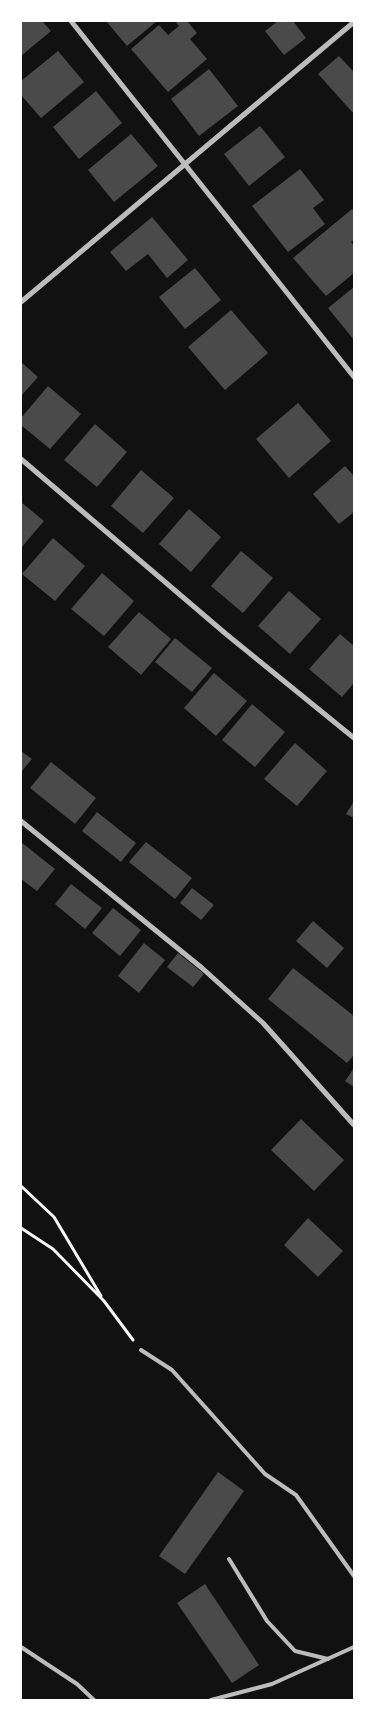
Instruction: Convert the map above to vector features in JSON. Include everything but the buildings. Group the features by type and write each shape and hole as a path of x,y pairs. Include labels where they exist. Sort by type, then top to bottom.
{"street":[{"path":"71,21 354,377"},
{"path":"21,302 354,22"},
{"path":"21,459 226,634 354,738"},
{"path":"21,822 188,956 263,1023 354,1125"}],"lane":[{"path":"141,1350 172,1370 265,1474 296,1495 354,1576"},
{"path":"229,1559 267,1622 294,1651 328,1659"},
{"path":"21,1647 77,1684 94,1700"},
{"path":"211,1700 272,1684 354,1647"}],"path":[{"path":"21,1186 54,1217 104,1301 141,1350"},
{"path":"21,1228 53,1249 104,1301"}]}
